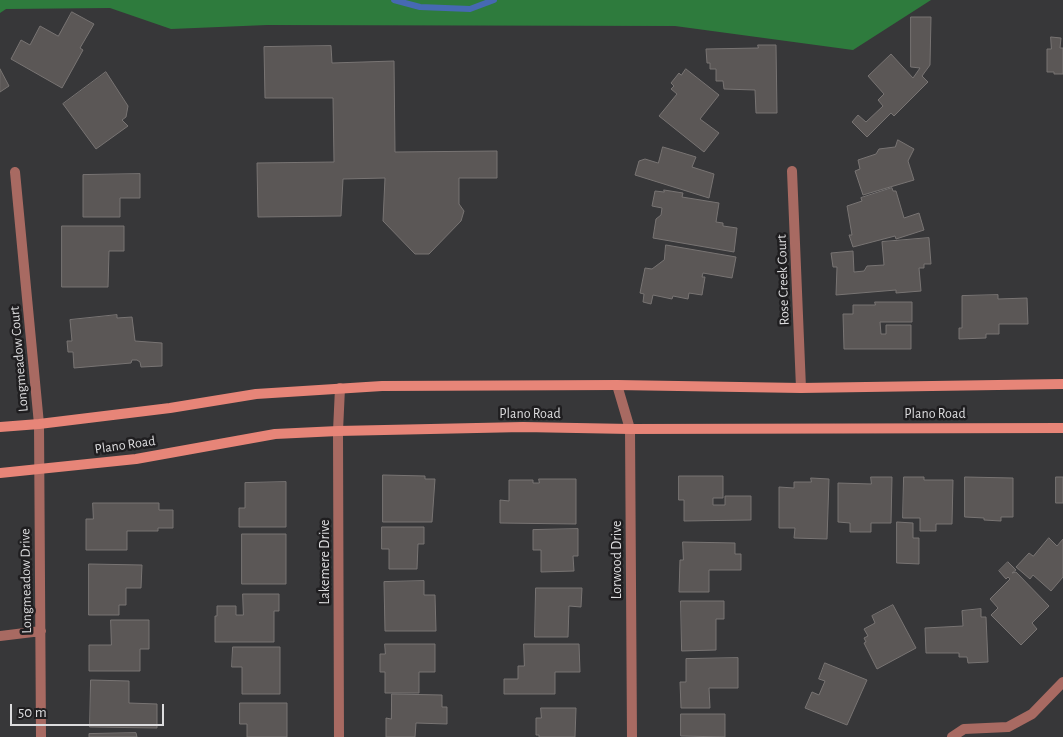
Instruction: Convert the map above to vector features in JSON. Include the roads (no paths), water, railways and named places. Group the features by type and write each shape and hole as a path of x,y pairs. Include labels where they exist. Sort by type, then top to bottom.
{"main road":[{"name":"Plano Road","path":"0,427 170,408 256,394 340,388 617,385 801,388 1063,384"},
{"name":"Plano Road","path":"0,472 136,459 275,434 338,431 490,427 630,429 1063,428"}],"street":[{"name":"Rose Creek Court","path":"792,171 801,388"},
{"name":"Longmeadow Court","path":"14,172 38,424"},
{"name":"Lorwood Drive","path":"617,385 630,429 632,737"},
{"name":"Lakemere Drive","path":"339,737 338,431 340,388"},
{"name":"Longmeadow Drive","path":"38,424 41,737"},
{"path":"0,636 41,632"},
{"path":"952,737 964,729 1008,727 1032,714 1063,682"}],"waterway":[{"path":"394,0 420,7 470,9 494,0"}]}
